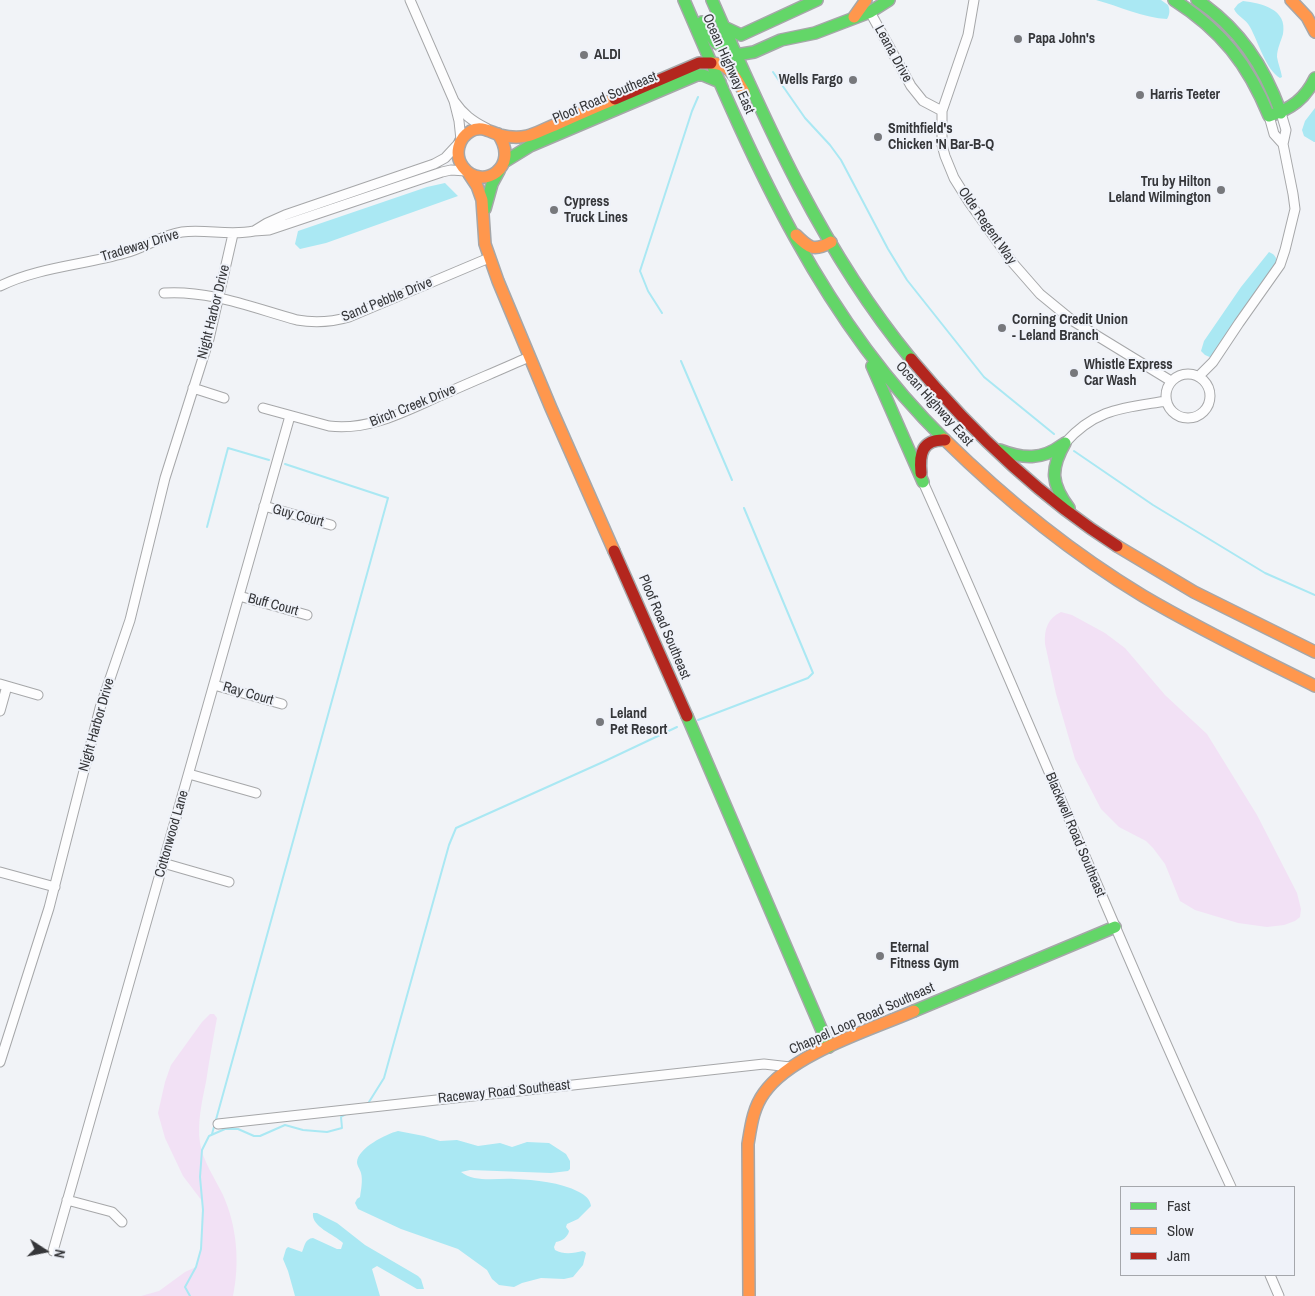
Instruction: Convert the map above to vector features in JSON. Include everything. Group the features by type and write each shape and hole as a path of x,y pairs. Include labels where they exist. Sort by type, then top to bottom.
{"main road":[{"name":"Ocean Highway East","path":"684,0 754,158 788,227 820,283 860,341 894,384 945,440 986,480 1036,522 1110,575 1169,611 1315,686"},
{"path":"689,0 711,37 723,48 736,55 754,52 781,40 815,33 870,12 890,0"},
{"name":"Ocean Highway East","path":"712,0 784,158 831,242 857,285 893,335 953,406 992,447 1080,521 1141,562 1181,585 1249,621 1315,652"},
{"path":"724,27 742,35 817,0"},
{"path":"853,18 860,11 866,0"},
{"path":"1174,0 1214,28 1240,58 1256,83 1269,116 1281,113 1303,99 1315,78"},
{"path":"1291,0 1307,17 1315,32"},
{"path":"1198,15 1205,2 1234,31 1254,56 1268,80 1281,113"},
{"name":"Ploof Road Southeast","path":"494,132 517,137 535,134 699,63 711,63"},
{"path":"711,63 723,64 731,71 784,158"},
{"name":"Ploof Road Southeast","path":"483,216 486,201 502,166 530,146 697,75 703,75 720,82"},
{"path":"478,128 494,132 503,140 506,147 502,166 493,174 477,177 468,172 458,159 460,142 465,134 478,128"},
{"name":"Ploof Road Southeast","path":"468,172 477,186 482,200 483,232 489,258 530,357 830,1047"},
{"path":"788,227 810,247 823,247 831,242"},
{"path":"860,341 923,482"},
{"path":"923,482 920,460 925,445 932,440 945,440"},
{"path":"992,447 1020,457 1034,459 1056,450 1065,442"},
{"path":"1065,442 1055,461 1053,472 1055,483 1066,504 1080,521"},
{"name":"Chappel Loop Road Southeast","path":"749,1296 749,1127 758,1102 779,1075 790,1067 830,1047 1115,927"}],"street":[{"path":"410,0 461,112 474,122 494,132"},
{"name":"Olde Regent Way","path":"974,0 968,34 942,111 942,145 944,156 954,178 988,229 1027,280 1051,304 1073,321 1172,381"},
{"name":"Leana Drive","path":"870,12 910,86 923,101 942,111"},
{"path":"454,100 459,121 460,142"},
{"path":"1199,376 1213,362 1280,265 1295,208 1283,144 1286,130 1281,113"},
{"path":"1269,116 1274,134 1283,144"},
{"name":"Tradeway Drive","path":"254,231 267,223 285,216 434,164 445,158 460,142"},
{"name":"Tradeway Drive","path":"0,286 32,274 126,253 173,234 203,231 233,234 269,230 442,172 451,170 468,172"},
{"name":"Night Harbor Drive","path":"0,1062 55,887 98,716 130,620 167,471 209,339 233,234"},
{"name":"Sand Pebble Drive","path":"164,293 195,293 220,297 306,322 332,321 349,317 489,258"},
{"name":"Birch Creek Drive","path":"263,408 340,428 365,426 396,415 530,357"},
{"path":"1184,374 1199,376 1206,382 1210,390 1208,408 1195,418 1182,418 1175,414 1166,401 1167,388 1172,381 1184,374"},
{"path":"193,388 224,398"},
{"path":"1065,442 1081,426 1099,415 1120,409 1166,401"},
{"name":"Cottonwood Lane","path":"53,1251 290,416"},
{"name":"Blackwell Road Southeast","path":"923,482 1115,927 1231,1186"},
{"name":"Guy Court","path":"264,506 331,525"},
{"name":"Buff Court","path":"239,596 307,615"},
{"path":"0,710 3,685 38,695"},
{"name":"Ray Court","path":"214,685 282,704"},
{"path":"189,774 256,793"},
{"path":"164,863 229,882"},
{"path":"0,872 55,887"},
{"name":"Raceway Road Southeast","path":"218,1124 764,1064 790,1067"},
{"path":"95,1104 104,1107"},
{"path":"67,1200 112,1212 122,1222"},
{"path":"1270,1276 1279,1296"}],"shaded area":[{"path":"1061,612 1072,615 1105,633 1125,648 1165,695 1207,734 1257,815 1297,893 1301,909 1300,917 1295,921 1284,925 1267,927 1238,923 1195,910 1180,901 1165,864 1153,848 1146,841 1119,827 1101,809 1075,759 1056,694 1045,644 1045,634 1050,621"},
{"path":"210,1014 214,1014 217,1018 200,1112 199,1135 204,1157 228,1207 234,1232 237,1258 233,1296 141,1296 159,1291 185,1272 196,1267 201,1249 202,1201 183,1176 165,1138 158,1113 171,1065"}],"water":[{"path":"1096,0 1161,0 1168,5 1169,14 1167,19 1159,18"},
{"path":"1243,1 1258,3 1272,9 1281,19 1283,34 1277,57 1282,77 1280,78 1266,62 1248,24 1234,9"},
{"path":"1315,108 1314,142 1304,136 1302,130 1305,121"},
{"path":"445,183 458,196 326,243 300,249 295,244 298,231 427,187"},
{"path":"1269,252 1276,257 1277,266 1224,338 1216,355 1212,358 1205,355 1201,351 1204,341 1241,287"},
{"path":"398,1131 440,1141 457,1140 478,1146 500,1143 512,1147 527,1142 549,1143 566,1154 570,1161 570,1169 568,1171 551,1173 470,1170 461,1172 479,1179 514,1179 548,1182 572,1189 585,1196 590,1201 591,1206 578,1219 567,1224 566,1227 569,1231 567,1235 562,1240 556,1242 554,1247 558,1252 565,1253 583,1251 586,1253 583,1265 573,1277 564,1279 541,1278 514,1287 499,1285 492,1279 487,1270 458,1249 401,1229 358,1209 355,1203 360,1197 362,1182 357,1163 359,1157 373,1142"},
{"path":"313,1213 317,1213 337,1223 365,1245 418,1276 424,1289 417,1289 377,1266 372,1269 380,1296 295,1296 283,1259 286,1249 288,1247 302,1252 307,1241 313,1238 337,1249 341,1249 343,1243 319,1226 313,1218"}],"waterway":[{"path":"773,72 805,118 841,160 888,249 907,280 984,377 1054,434"},
{"path":"662,313 648,291 640,271 698,97"},
{"path":"681,361 732,480"},
{"path":"207,527 228,448 269,460"},
{"path":"1074,451 1153,505 1265,573 1315,595"},
{"path":"212,1134 388,498 285,464"},
{"path":"698,720 808,678 813,673 744,508"},
{"path":"369,1102 384,1078 449,845 456,828 677,727"},
{"path":"190,1296 185,1287 196,1267 201,1249 203,1210 200,1177 202,1150 209,1136 225,1129 238,1129 254,1136 260,1136 285,1125 303,1130 327,1132 342,1128 341,1117 348,1113"}],"traffic: fast":[{"path":"684,0 763,176 792,233 824,288 860,341 899,391 944,439"},
{"path":"712,0 754,94 799,187 851,275 879,318 911,359"},
{"path":"724,27 741,35 817,0"},
{"path":"736,55 754,52 781,40 815,33 870,12 889,0"},
{"path":"1174,0 1206,23 1231,50 1252,80 1269,116 1284,110 1296,102 1307,92 1315,78"},
{"path":"1197,0 1225,23 1248,49 1267,79 1281,113"},
{"path":"702,22 715,42 736,55"},
{"path":"504,162 530,146 697,75 703,75 720,82"},
{"path":"485,209 492,184 499,171"},
{"path":"872,366 923,482"},
{"path":"1065,443 1057,461 1055,476 1059,491 1069,508"},
{"path":"1000,450 1017,455 1040,456 1062,445"},
{"path":"687,716 829,1047"},
{"path":"914,1011 1115,927"}],"traffic: slow":[{"path":"854,17 866,0"},
{"path":"1291,0 1307,17 1315,32"},
{"path":"711,63 727,68 744,92"},
{"path":"498,134 504,146 505,157 502,166 488,176 480,177 471,174 460,162 458,152 460,142 471,131 482,129 506,136 527,136 615,99"},
{"path":"469,174 477,186 482,200 485,244 498,281 614,551"},
{"path":"796,235 808,246 816,248 831,242"},
{"path":"944,439 1039,524 1116,579 1185,620 1315,686"},
{"path":"1117,546 1194,592 1315,652"},
{"path":"749,1296 748,1144 753,1117 760,1099 776,1079 812,1055 833,1044 914,1011"}],"traffic: jam":[{"path":"615,99 699,63 711,63"},
{"path":"911,359 957,412 1007,461 1060,506 1117,546"},
{"path":"921,473 921,460 924,449 931,442 945,440"},
{"path":"614,551 687,716"}],"place":[{"name":"Papa John's","path":"1018,39"},
{"name":"ALDI","path":"584,55"},
{"name":"Wells Fargo","path":"853,80"},
{"name":"Harris Teeter","path":"1140,95"},
{"name":"Smithfield's Chicken 'N Bar-B-Q","path":"878,137"},
{"name":"Tru by Hilton Leland Wilmington","path":"1221,190"},
{"name":"Cypress Truck Lines","path":"554,210"},
{"name":"Corning Credit Union - Leland Branch","path":"1002,328"},
{"name":"Whistle Express Car Wash","path":"1074,373"},
{"name":"Leland Pet Resort","path":"600,722"},
{"name":"Eternal Fitness Gym","path":"880,956"}]}
